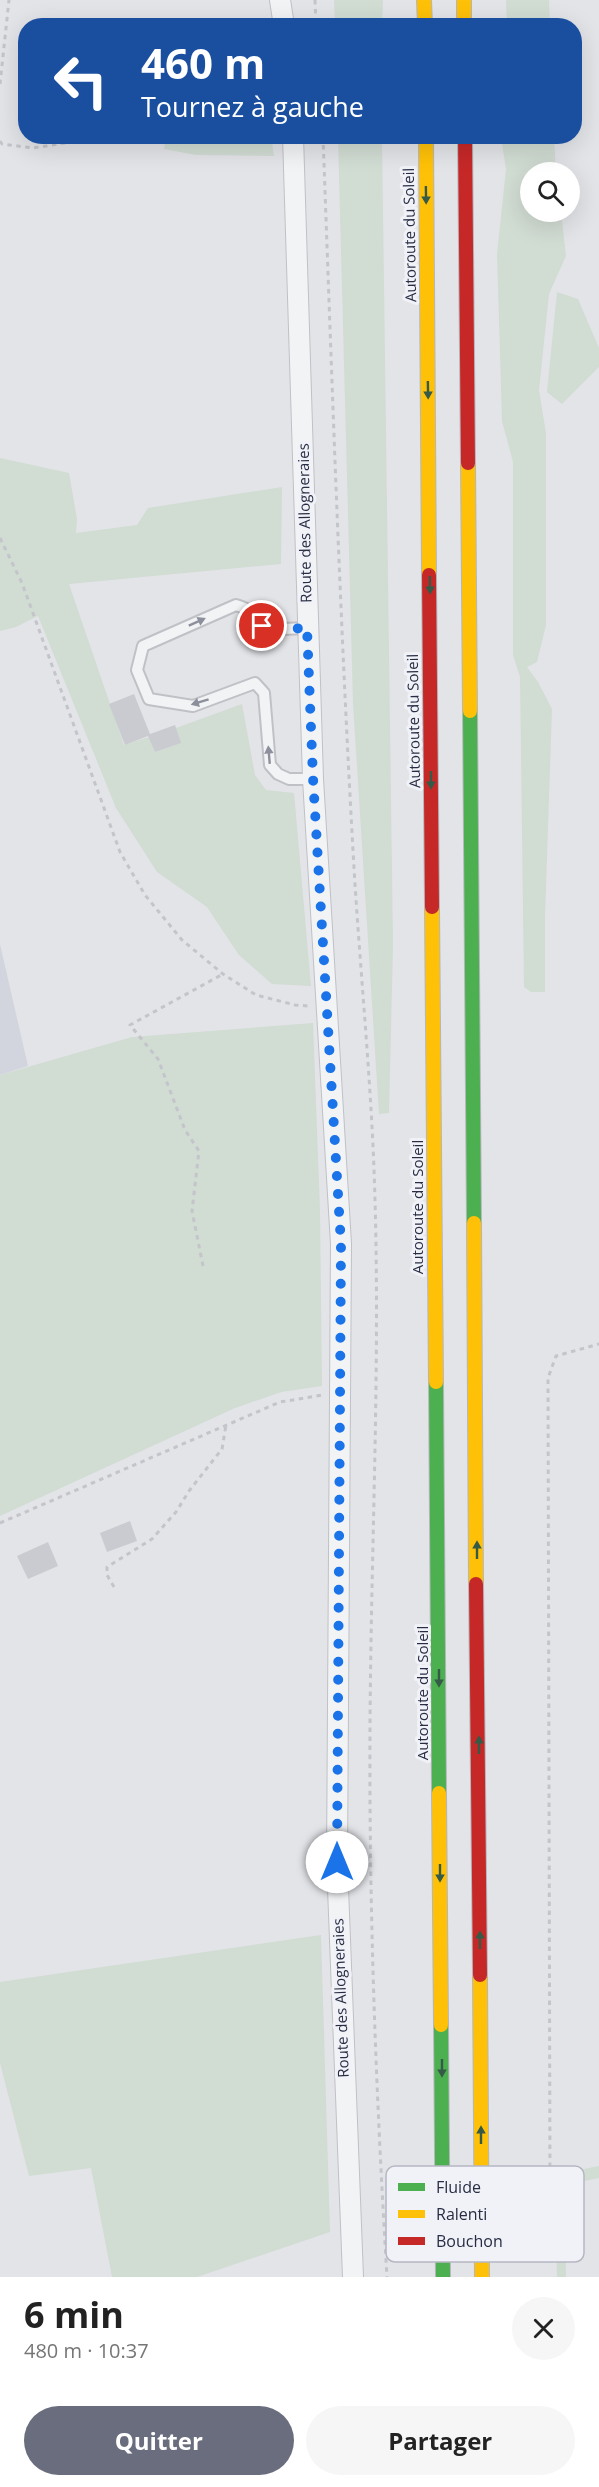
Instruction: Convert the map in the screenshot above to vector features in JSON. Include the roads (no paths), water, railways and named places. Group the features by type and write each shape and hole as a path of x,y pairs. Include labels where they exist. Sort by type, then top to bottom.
{"highway":[{"path":"424,0 424,18"},
{"path":"464,0 464,18"},
{"name":"Autoroute du Soleil","path":"426,144 442,2166"},
{"path":"465,144 481,2166"},
{"name":"Autoroute du Soleil","path":"443,2262 443,2277"},
{"path":"482,2262 482,2277"}],"street":[{"path":"280,0 283,18"},
{"name":"Route des Allogneraies","path":"292,144 313,778 341,1244 337,1862 353,2277"}],"lane":[{"path":"307,628 283,629 262,626 256,615 247,608 236,605 143,646 137,670 149,699 192,705 255,683 264,693 270,765 278,774 289,779 313,778"}]}
